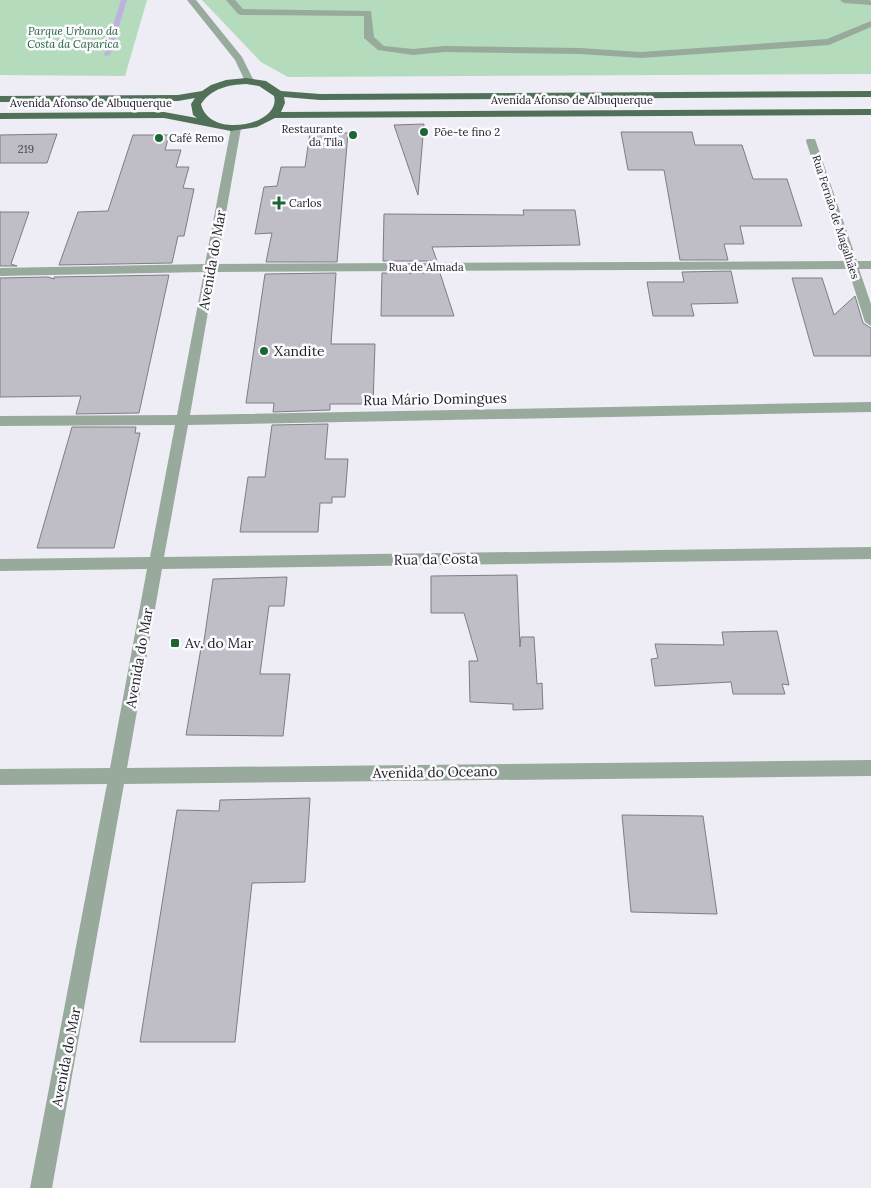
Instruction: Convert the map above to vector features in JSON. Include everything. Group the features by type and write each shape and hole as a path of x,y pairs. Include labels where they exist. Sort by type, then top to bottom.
{"main road":[{"name":"Avenida Afonso de Albuquerque","path":"0,99 169,98 202,94 223,83 250,81 266,85 278,94 320,97 871,94"},
{"path":"202,94 196,107 197,113 202,120 211,125"},
{"path":"273,115 280,101 278,94"},
{"name":"Avenida Afonso de Albuquerque","path":"0,116 164,115 186,117 211,125 236,128 264,122 273,115 332,113 871,112"}],"street":[{"path":"190,0 240,59 250,81"},
{"path":"230,0 241,12 368,13 369,38 381,48 413,52 444,49 580,51 641,55 746,49 829,42 871,24"},
{"path":"844,0 869,2"},
{"name":"Avenida do Mar","path":"41,1188 236,128"},
{"name":"Rua Fernão de Magalhães","path":"811,141 871,322"},
{"name":"Rua de Almada","path":"0,272 210,268 871,265"},
{"name":"Rua Mário Domingues","path":"0,421 183,420 871,407"},
{"name":"Rua da Costa","path":"0,565 871,554"},
{"name":"Avenida do Oceano","path":"0,777 871,768"}],"green space":[{"name":"Parque Urbano da Costa da Caparica","path":"0,0 147,0 125,76 0,75"},
{"path":"202,0 871,0 871,74 288,77 261,62"}],"building":[{"path":"424,124 418,195 394,125"},
{"path":"310,132 348,133 337,262 266,262 272,233 255,234 264,187 277,186 281,167 305,167"},
{"path":"621,132 692,132 695,145 742,145 753,179 787,179 802,226 740,226 744,244 724,244 728,260 680,260 664,170 628,170"},
{"path":"57,134 47,163 0,163 0,135"},
{"path":"133,135 169,135 165,150 181,150 176,167 189,167 183,188 194,189 184,236 178,236 172,263 59,265 78,212 108,211"},
{"path":"523,210 575,210 580,245 432,247 437,261 383,261 384,214 524,215"},
{"path":"0,212 29,212 11,264 17,266 0,266"},
{"path":"731,271 738,303 691,304 694,316 653,316 647,282 684,282 682,272"},
{"path":"336,273 331,344 375,344 373,404 330,404 330,410 273,412 274,403 246,403 265,274"},
{"path":"382,273 440,273 454,316 381,316"},
{"path":"169,275 139,413 76,414 81,396 0,397 0,278 48,277 54,279 54,277"},
{"path":"792,278 822,278 834,315 855,296 863,323 871,328 871,356 814,356"},
{"path":"328,424 325,459 348,459 345,497 332,497 332,503 320,503 318,532 240,532 248,477 265,477 272,425"},
{"path":"72,427 136,427 135,433 140,433 114,548 37,548"},
{"path":"517,575 520,647 521,637 534,637 537,684 542,683 543,709 513,710 513,704 470,702 469,661 478,661 464,613 431,613 431,576"},
{"path":"287,577 284,606 269,606 260,674 290,674 283,736 186,735 201,648 203,648 213,579"},
{"path":"777,631 789,685 782,684 785,694 733,694 731,682 655,686 651,659 658,658 655,644 724,645 722,632"},
{"path":"310,798 305,882 252,883 235,1042 140,1042 177,810 219,811 220,800"},
{"path":"622,815 703,816 717,914 631,912"}],"waterway":[{"path":"107,55 124,0"}],"place":[{"name":"Põe-te fino 2","path":"424,132"},
{"name":"Restaurante da Tila","path":"353,135"},
{"name":"Café Remo","path":"159,138"},
{"name":"Carlos","path":"279,203"},
{"name":"Xandite","path":"264,351"},
{"name":"Av. do Mar","path":"175,643"}]}
